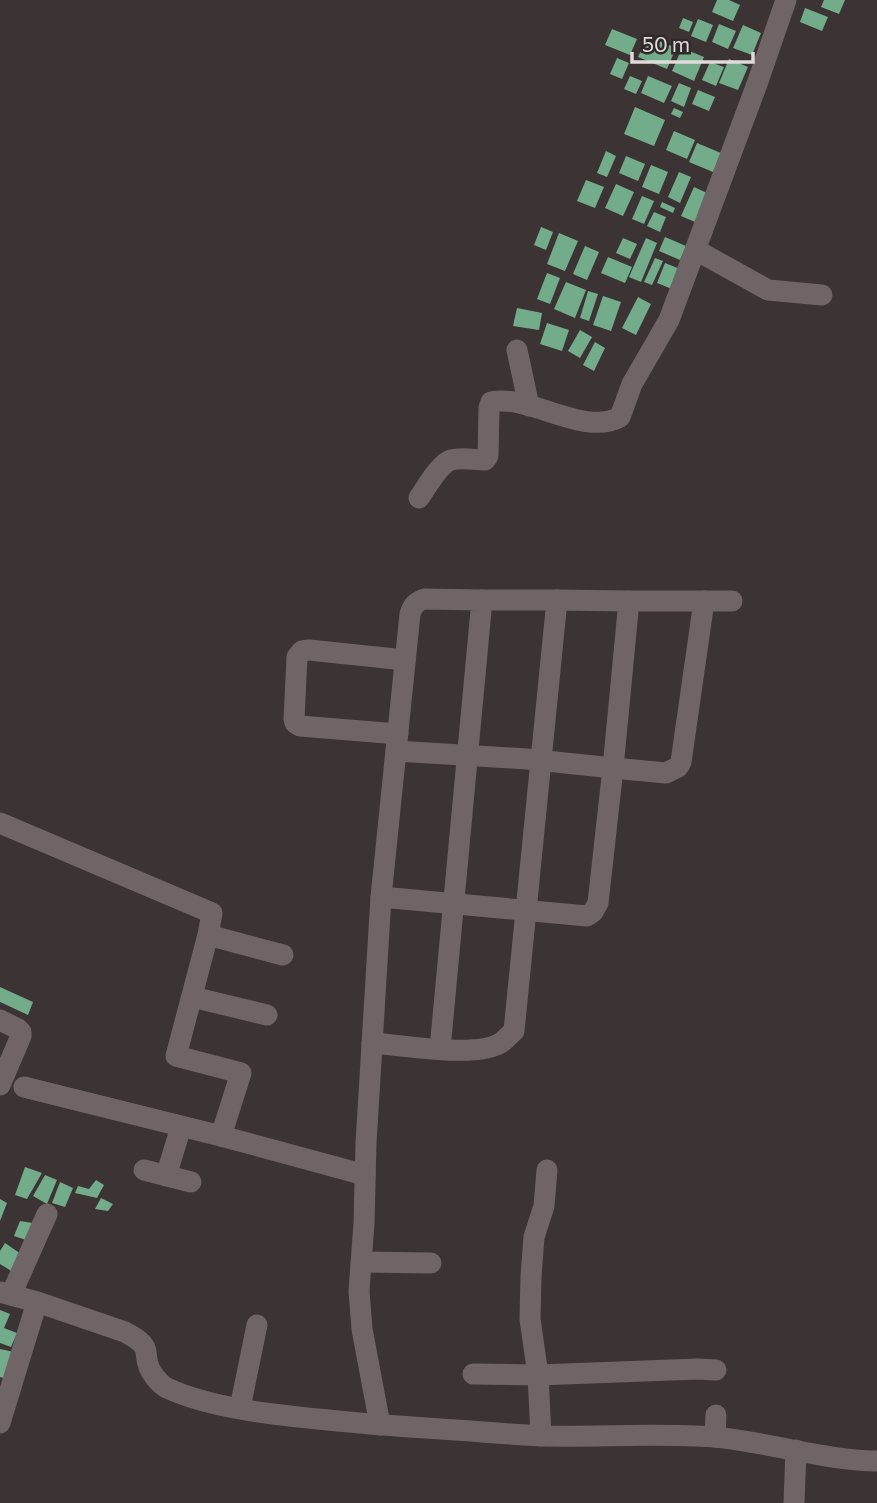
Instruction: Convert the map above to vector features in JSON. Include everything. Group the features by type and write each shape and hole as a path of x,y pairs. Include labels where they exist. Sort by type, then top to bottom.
{"street":[{"path":"419,498 444,463 459,459 485,460 488,456 491,402 529,406 587,422 613,421 620,417 632,384 669,320 786,0"},
{"path":"696,250 768,290 822,295"},
{"path":"517,350 529,406"},
{"path":"380,1425 362,1329 359,1291 381,897 412,607 424,599 732,601"},
{"path":"440,1049 482,600"},
{"path":"372,1043 469,1052 501,1044 514,1031 557,600"},
{"path":"381,897 587,916 593,912 598,904 628,601"},
{"path":"405,660 302,650 297,657 295,723 467,754 666,773 678,767 681,762 704,601"},
{"path":"0,823 212,913 176,1056 241,1073 221,1136"},
{"path":"208,935 283,955"},
{"path":"192,997 267,1015"},
{"path":"0,1020 18,1029 21,1036 0,1085"},
{"path":"24,1087 365,1175"},
{"path":"166,1176 181,1127"},
{"path":"144,1170 191,1182"},
{"path":"541,1436 538,1375 530,1319 534,1237 544,1206 547,1170"},
{"path":"47,1214 6,1294 37,1302 136,1338 146,1350 148,1365 163,1387 188,1396 240,1408 380,1425 541,1436 715,1437 857,1461 877,1461"},
{"path":"362,1262 431,1262"},
{"path":"0,1423 37,1302"},
{"path":"240,1408 257,1325"},
{"path":"473,1374 716,1370"},
{"path":"715,1437 716,1415"},
{"path":"794,1503 796,1450"}],"building":[{"path":"717,0 729,0 740,5 733,21 712,12"},
{"path":"824,0 845,0 839,14 821,7"},
{"path":"805,8 828,17 822,31 800,22"},
{"path":"683,18 693,22 689,32 679,28"},
{"path":"698,19 713,25 706,42 691,36"},
{"path":"719,24 736,31 728,49 712,42"},
{"path":"743,25 761,33 752,55 733,48"},
{"path":"612,29 637,39 630,55 605,45"},
{"path":"648,36 676,48 667,69 638,57"},
{"path":"682,48 704,57 694,81 672,71"},
{"path":"617,58 629,63 622,79 610,74"},
{"path":"729,59 748,67 738,90 719,83"},
{"path":"710,62 724,67 716,86 702,80"},
{"path":"630,76 642,81 636,94 624,89"},
{"path":"648,76 672,86 664,103 641,93"},
{"path":"679,83 691,88 684,107 671,101"},
{"path":"698,90 715,97 709,111 692,104"},
{"path":"635,107 665,120 654,146 624,134"},
{"path":"674,108 683,112 680,118 671,114"},
{"path":"674,131 695,140 687,159 666,150"},
{"path":"697,143 721,153 713,172 689,162"},
{"path":"606,151 616,156 607,177 597,173"},
{"path":"626,156 645,164 638,181 619,173"},
{"path":"651,165 668,172 659,194 642,187"},
{"path":"679,172 691,177 680,203 668,197"},
{"path":"586,180 604,187 595,208 577,201"},
{"path":"616,184 634,192 623,216 605,208"},
{"path":"694,187 707,193 695,222 681,216"},
{"path":"642,196 654,201 644,224 632,219"},
{"path":"662,202 675,208 673,213 660,207"},
{"path":"654,212 666,217 660,232 647,226"},
{"path":"541,227 553,232 546,250 534,245"},
{"path":"559,233 578,241 565,271 547,264"},
{"path":"665,237 686,246 680,260 659,251"},
{"path":"623,238 637,244 630,259 616,253"},
{"path":"646,238 657,243 641,282 629,277"},
{"path":"585,246 599,252 587,280 573,274"},
{"path":"608,257 632,267 625,283 601,273"},
{"path":"655,258 663,261 652,285 644,282"},
{"path":"665,263 680,269 672,289 657,283"},
{"path":"547,273 560,278 550,304 537,299"},
{"path":"566,282 586,290 575,318 554,309"},
{"path":"588,291 598,294 589,321 580,318"},
{"path":"603,296 621,302 611,331 593,325"},
{"path":"638,297 651,304 636,335 622,328"},
{"path":"517,308 542,313 539,330 513,326"},
{"path":"547,323 569,330 562,351 540,344"},
{"path":"580,330 592,337 580,358 568,351"},
{"path":"595,342 605,348 594,371 583,365"},
{"path":"0,987 33,1002 28,1015 0,1002"},
{"path":"25,1167 42,1173 27,1199 15,1195"},
{"path":"45,1175 57,1180 47,1204 33,1196"},
{"path":"96,1180 104,1185 97,1198 75,1193 78,1186 89,1189"},
{"path":"60,1182 73,1188 65,1207 52,1203"},
{"path":"101,1198 113,1204 108,1211 95,1209"},
{"path":"0,1199 7,1203 0,1221"},
{"path":"20,1221 33,1223 26,1240 14,1236"},
{"path":"5,1243 24,1256 13,1272 0,1264 0,1251"},
{"path":"0,1310 10,1314 4,1328 17,1333 11,1347 0,1343"},
{"path":"0,1349 14,1352 7,1379 0,1377"}]}
